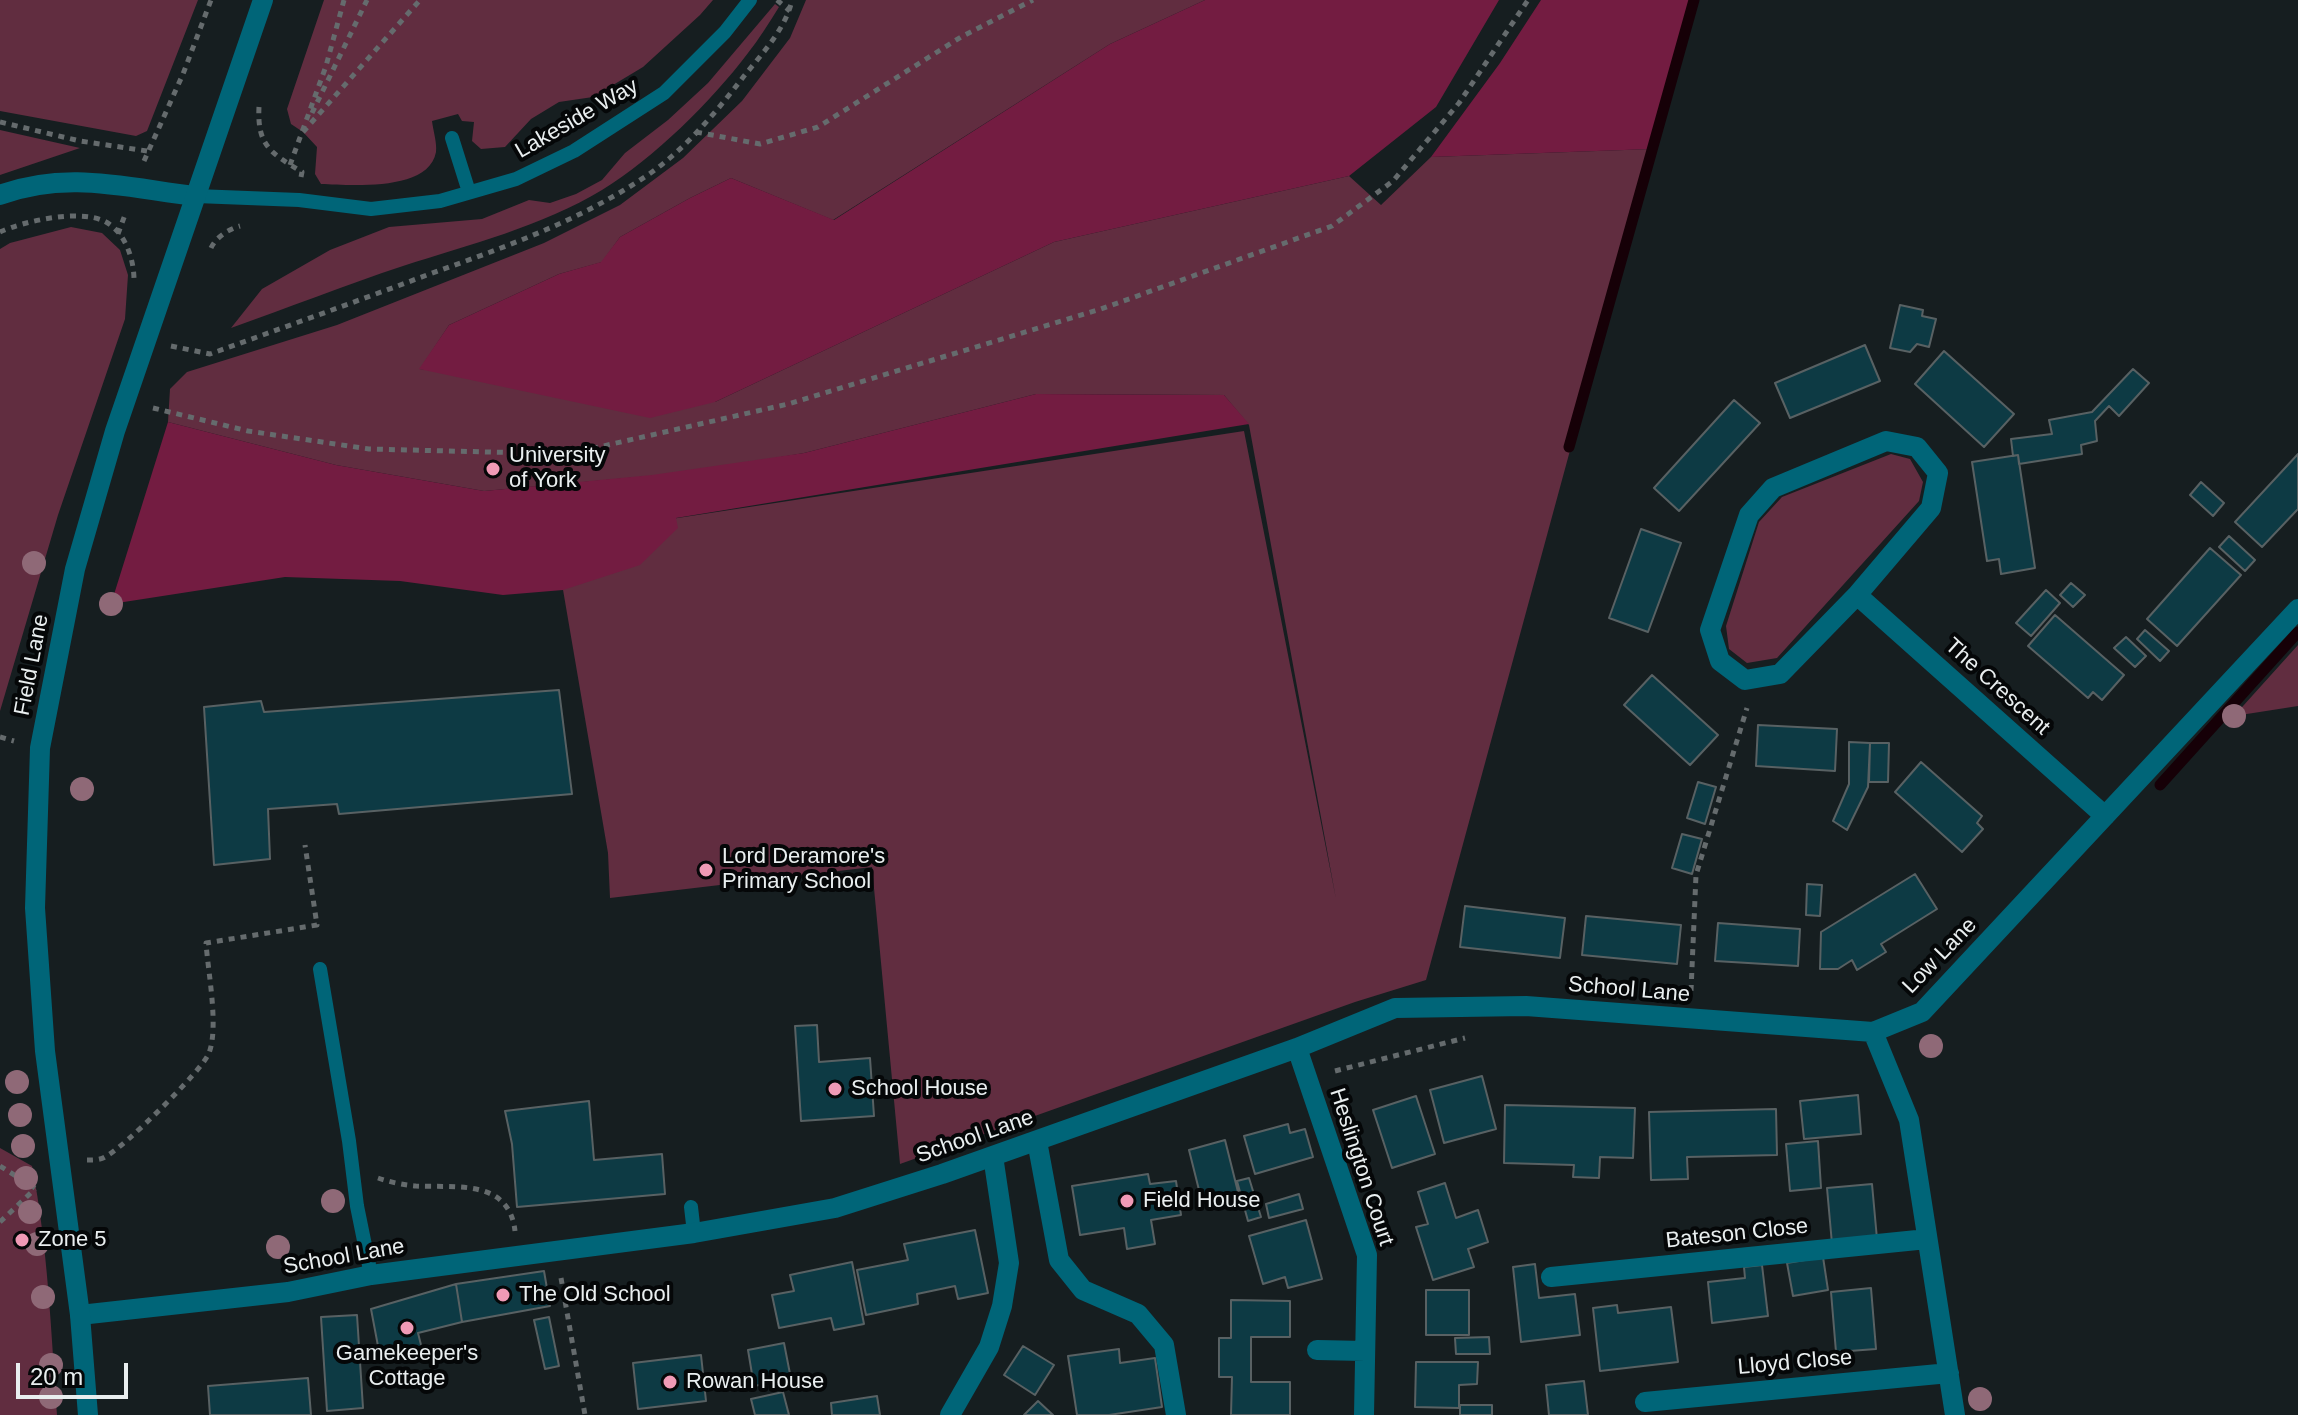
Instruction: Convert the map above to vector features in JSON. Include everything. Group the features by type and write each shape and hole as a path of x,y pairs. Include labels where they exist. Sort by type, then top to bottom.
{"street":[{"name":"Field Lane","path":"88,1415 80,1315 45,1051 35,908 40,748 75,569 146,339 263,0"},
{"path":"0,195 57,181 84,181 196,196"},
{"path":"1886,441 1917,447 1938,473 1931,508 1857,595 1780,674 1745,680 1720,661 1710,630 1749,515 1773,488 1886,441"},
{"name":"The Crescent","path":"1857,595 2105,816"},
{"name":"Low Lane","path":"1873,1032 1922,1012 2298,609"},
{"name":"School Lane","path":"80,1315 288,1292 371,1275 694,1233 835,1208 1037,1141 1297,1048 1395,1008 1526,1006 1873,1032"},
{"path":"1873,1032 1909,1120 1955,1415"},
{"name":"Heslington Court","path":"1297,1048 1367,1255 1364,1415"},
{"path":"1037,1141 1059,1260 1083,1290 1138,1314 1164,1345 1176,1415"},
{"path":"950,1415 989,1347 1005,1291 1009,1263 993,1156"},
{"name":"Bateson Close","path":"1551,1277 1927,1239"},
{"path":"1317,1350 1365,1351"},
{"name":"Lloyd Close","path":"1645,1402 1949,1373"}],"lane":[{"name":"Lakeside Way","path":"196,196 299,200 371,209 440,201 516,179 574,151 664,93 725,32 750,0"},
{"path":"452,138 469,192"},
{"path":"320,969 357,1206 371,1275"},
{"path":"691,1207 694,1233"}],"path":[{"path":"0,122 80,141 147,151 183,74 211,0"},
{"path":"290,165 326,66 344,0"},
{"path":"303,132 367,0"},
{"path":"303,132 420,0"},
{"path":"777,0 790,11"},
{"path":"146,339 210,354 508,246 607,201 655,170 696,132 767,47 790,11 792,0"},
{"path":"696,132 760,144 818,127 961,37 1033,0"},
{"path":"126,400 248,431 369,449 568,454 788,404 1101,309 1332,226 1393,181 1459,103 1528,0"},
{"path":"0,232 48,218 76,216 104,221 128,248 134,266 134,288"},
{"path":"151,423 158,400"},
{"path":"1689,1019 1696,875 1756,678"},
{"path":"86,1160 103,1159 127,1140 167,1103 209,1055 214,1030 206,943 317,925 305,845"},
{"path":"1307,1078 1476,1035"},
{"path":"0,1166 36,1188 0,1222"},
{"path":"371,1176 414,1186 481,1190 506,1205 514,1224"},
{"path":"555,1249 585,1415"}],"shaded area":[{"path":"0,0 198,0 147,131 136,136 0,111"},
{"path":"324,0 713,0 643,67 593,97 559,102 531,119 505,147 481,149 472,141 474,122 462,121 458,114 432,121 436,152 430,165 419,174 387,183 350,185 321,184 315,174 317,147 291,124 287,109"},
{"path":"806,0 1205,0 1110,44 833,220 731,178 620,237 602,262 559,274 449,325 420,369 715,402 1054,242 1349,176 1381,205 1431,157 1652,149 1426,980 1355,1002 900,1164 872,867 610,898 608,853 554,537 1244,431 1336,899 1249,425 1224,395 1036,394 804,453 694,472 484,491 336,465 168,422 170,389 187,372 337,325 544,243 620,205 683,158 742,101 790,38"},
{"path":"1205,0 1499,0 1436,107 1349,176 1054,242 715,402 650,418 419,369 449,325 559,274 601,262 620,237 731,178 834,220 1110,44"},
{"path":"1541,0 1691,0 1652,149 1431,157 1500,63"},
{"path":"775,4 779,7 764,31 717,91 661,146 602,190 530,224 381,273 231,328 262,289 330,250 389,227 482,219 529,200 550,203 602,180 625,153 668,120 708,83"},
{"path":"0,130 80,148 0,175"},
{"path":"71,227 102,233 120,250 128,275 125,319 58,515 0,711 0,249 10,243"},
{"path":"1036,394 1224,395 1249,424 676,518 678,528 640,565 563,590 503,595 400,581 285,577 111,604 168,422 336,465 484,491 652,475 804,453"},
{"path":"1891,454 1910,459 1923,482 1919,501 1777,658 1747,663 1729,649 1726,626 1759,522 1782,497"},
{"path":"2298,645 2298,706 2234,716"},
{"name":"Zone 5","path":"0,1148 32,1166 45,1258 57,1415 0,1415"}],"building":[{"path":"1900,305 1923,310 1922,316 1936,319 1929,347 1917,344 1910,352 1890,348"},
{"path":"1865,345 1880,381 1790,418 1775,383"},
{"path":"1944,351 2014,414 1984,447 1915,384"},
{"path":"2133,369 2149,383 2119,416 2109,406 2095,421 2097,441 2081,445 2082,454 2019,464 2018,455 2013,456 2011,439 2052,434 2049,420 2092,412"},
{"path":"1734,400 1760,423 1679,511 1654,488"},
{"path":"2298,454 2298,509 2262,547 2235,522"},
{"path":"2018,455 2035,568 2001,574 1999,559 1987,561 1972,462"},
{"path":"2201,482 2224,503 2213,516 2190,495"},
{"path":"1641,529 1681,543 1648,632 1609,618"},
{"path":"2229,536 2255,560 2245,571 2219,547"},
{"path":"2210,548 2241,575 2177,646 2147,619"},
{"path":"2071,583 2085,595 2073,607 2060,595"},
{"path":"2046,590 2060,603 2031,636 2016,623"},
{"path":"2055,615 2124,675 2102,700 2093,692 2088,698 2028,646"},
{"path":"2145,630 2169,651 2160,661 2137,639"},
{"path":"2126,637 2146,656 2135,667 2114,648"},
{"path":"1652,675 1718,735 1690,765 1624,705"},
{"path":"559,690 572,794 339,814 337,804 268,809 270,859 214,865 204,707 261,701 264,712"},
{"path":"1758,725 1837,729 1835,771 1756,766"},
{"path":"1849,742 1870,743 1868,787 1847,830 1833,821 1849,784"},
{"path":"1870,743 1889,743 1888,782 1869,782"},
{"path":"1921,762 1982,816 1977,823 1983,829 1962,852 1895,792"},
{"path":"1698,782 1716,787 1705,824 1687,818"},
{"path":"1682,834 1702,839 1692,874 1672,868"},
{"path":"1915,874 1937,909 1881,944 1886,952 1857,970 1852,960 1838,969 1820,969 1821,932"},
{"path":"1807,884 1822,885 1820,916 1806,915"},
{"path":"1465,906 1565,918 1560,958 1460,947"},
{"path":"1586,916 1681,925 1677,964 1582,955"},
{"path":"1718,923 1800,929 1798,966 1715,961"},
{"name":"School House","path":"817,1025 819,1062 870,1058 874,1116 801,1121 795,1026"},
{"path":"1482,1076 1496,1129 1444,1143 1430,1090"},
{"path":"1858,1095 1861,1134 1804,1139 1800,1101"},
{"path":"1416,1096 1435,1154 1392,1168 1373,1110"},
{"path":"589,1101 594,1160 662,1154 665,1194 517,1207 512,1144 505,1111"},
{"path":"1505,1105 1635,1108 1633,1158 1600,1157 1599,1178 1573,1177 1574,1165 1504,1163"},
{"path":"1776,1109 1777,1155 1687,1157 1688,1179 1651,1180 1649,1112"},
{"path":"1288,1124 1290,1133 1305,1129 1313,1157 1255,1174 1244,1136"},
{"path":"1225,1140 1238,1192 1202,1202 1189,1150"},
{"path":"1818,1141 1821,1188 1790,1191 1786,1144"},
{"name":"Field House","path":"1148,1174 1150,1184 1176,1181 1181,1215 1151,1220 1155,1244 1127,1249 1124,1228 1080,1235 1072,1186"},
{"path":"1249,1178 1261,1217 1248,1221 1237,1181"},
{"path":"1445,1183 1456,1218 1478,1210 1488,1242 1468,1249 1474,1267 1433,1280 1416,1227 1428,1224 1418,1192"},
{"path":"1872,1184 1877,1239 1832,1244 1827,1188"},
{"path":"1299,1194 1303,1209 1269,1218 1266,1204"},
{"path":"1306,1220 1322,1279 1288,1288 1285,1277 1263,1284 1249,1236"},
{"path":"975,1230 988,1293 958,1299 955,1286 917,1294 918,1304 866,1315 857,1270 908,1260 904,1244"},
{"path":"1823,1257 1828,1290 1793,1296 1787,1263"},
{"path":"852,1262 864,1324 834,1330 831,1318 779,1328 772,1295 794,1291 790,1275"},
{"path":"1535,1264 1539,1298 1575,1294 1580,1335 1521,1342 1513,1267"},
{"path":"1762,1265 1768,1316 1712,1323 1708,1282 1745,1278 1744,1267"},
{"name":"The Old School","path":"544,1271 550,1306 462,1322 456,1284"},
{"name":"Gamekeeper's Cottage","path":"456,1284 462,1322 418,1333 423,1353 381,1362 371,1309"},
{"path":"1871,1288 1876,1349 1836,1352 1831,1292"},
{"path":"1426,1290 1469,1290 1469,1335 1426,1335"},
{"path":"1231,1300 1290,1301 1290,1337 1251,1337 1251,1382 1290,1382 1290,1415 1231,1415 1232,1377 1219,1377 1219,1338 1231,1338"},
{"path":"1617,1305 1618,1313 1671,1307 1678,1362 1600,1371 1593,1308"},
{"path":"357,1315 363,1408 327,1411 321,1317"},
{"path":"549,1317 559,1366 545,1369 534,1320"},
{"path":"1489,1337 1490,1354 1456,1354 1455,1338"},
{"path":"784,1343 791,1379 754,1386 748,1350"},
{"path":"1023,1346 1054,1365 1035,1395 1004,1375"},
{"path":"1119,1349 1120,1363 1155,1358 1162,1407 1109,1415 1077,1415 1068,1356"},
{"name":"Rowan House","path":"701,1355 706,1401 638,1409 633,1363"},
{"path":"1416,1362 1478,1362 1477,1384 1459,1385 1459,1408 1415,1407"},
{"path":"308,1378 311,1415 210,1415 208,1386"},
{"path":"1584,1381 1588,1415 1549,1415 1546,1385"},
{"path":"783,1392 789,1415 755,1415 751,1399"},
{"path":"877,1396 880,1415 832,1415 831,1403"},
{"path":"1038,1401 1053,1415 1024,1415"},
{"path":"1460,1405 1492,1405 1492,1415 1460,1415"}],"waterway":[{"path":"1569,447 1694,0"},
{"path":"2160,785 2298,632"}],"place":[{"name":"University of York","path":"493,469"},
{"name":"Lord Deramore's Primary School","path":"706,870"},
{"name":"School House","path":"835,1089"},
{"name":"Field House","path":"1127,1201"},
{"name":"Zone 5","path":"22,1240"},
{"name":"The Old School","path":"503,1295"},
{"name":"Gamekeeper's Cottage","path":"407,1328"},
{"name":"Rowan House","path":"670,1382"}]}
